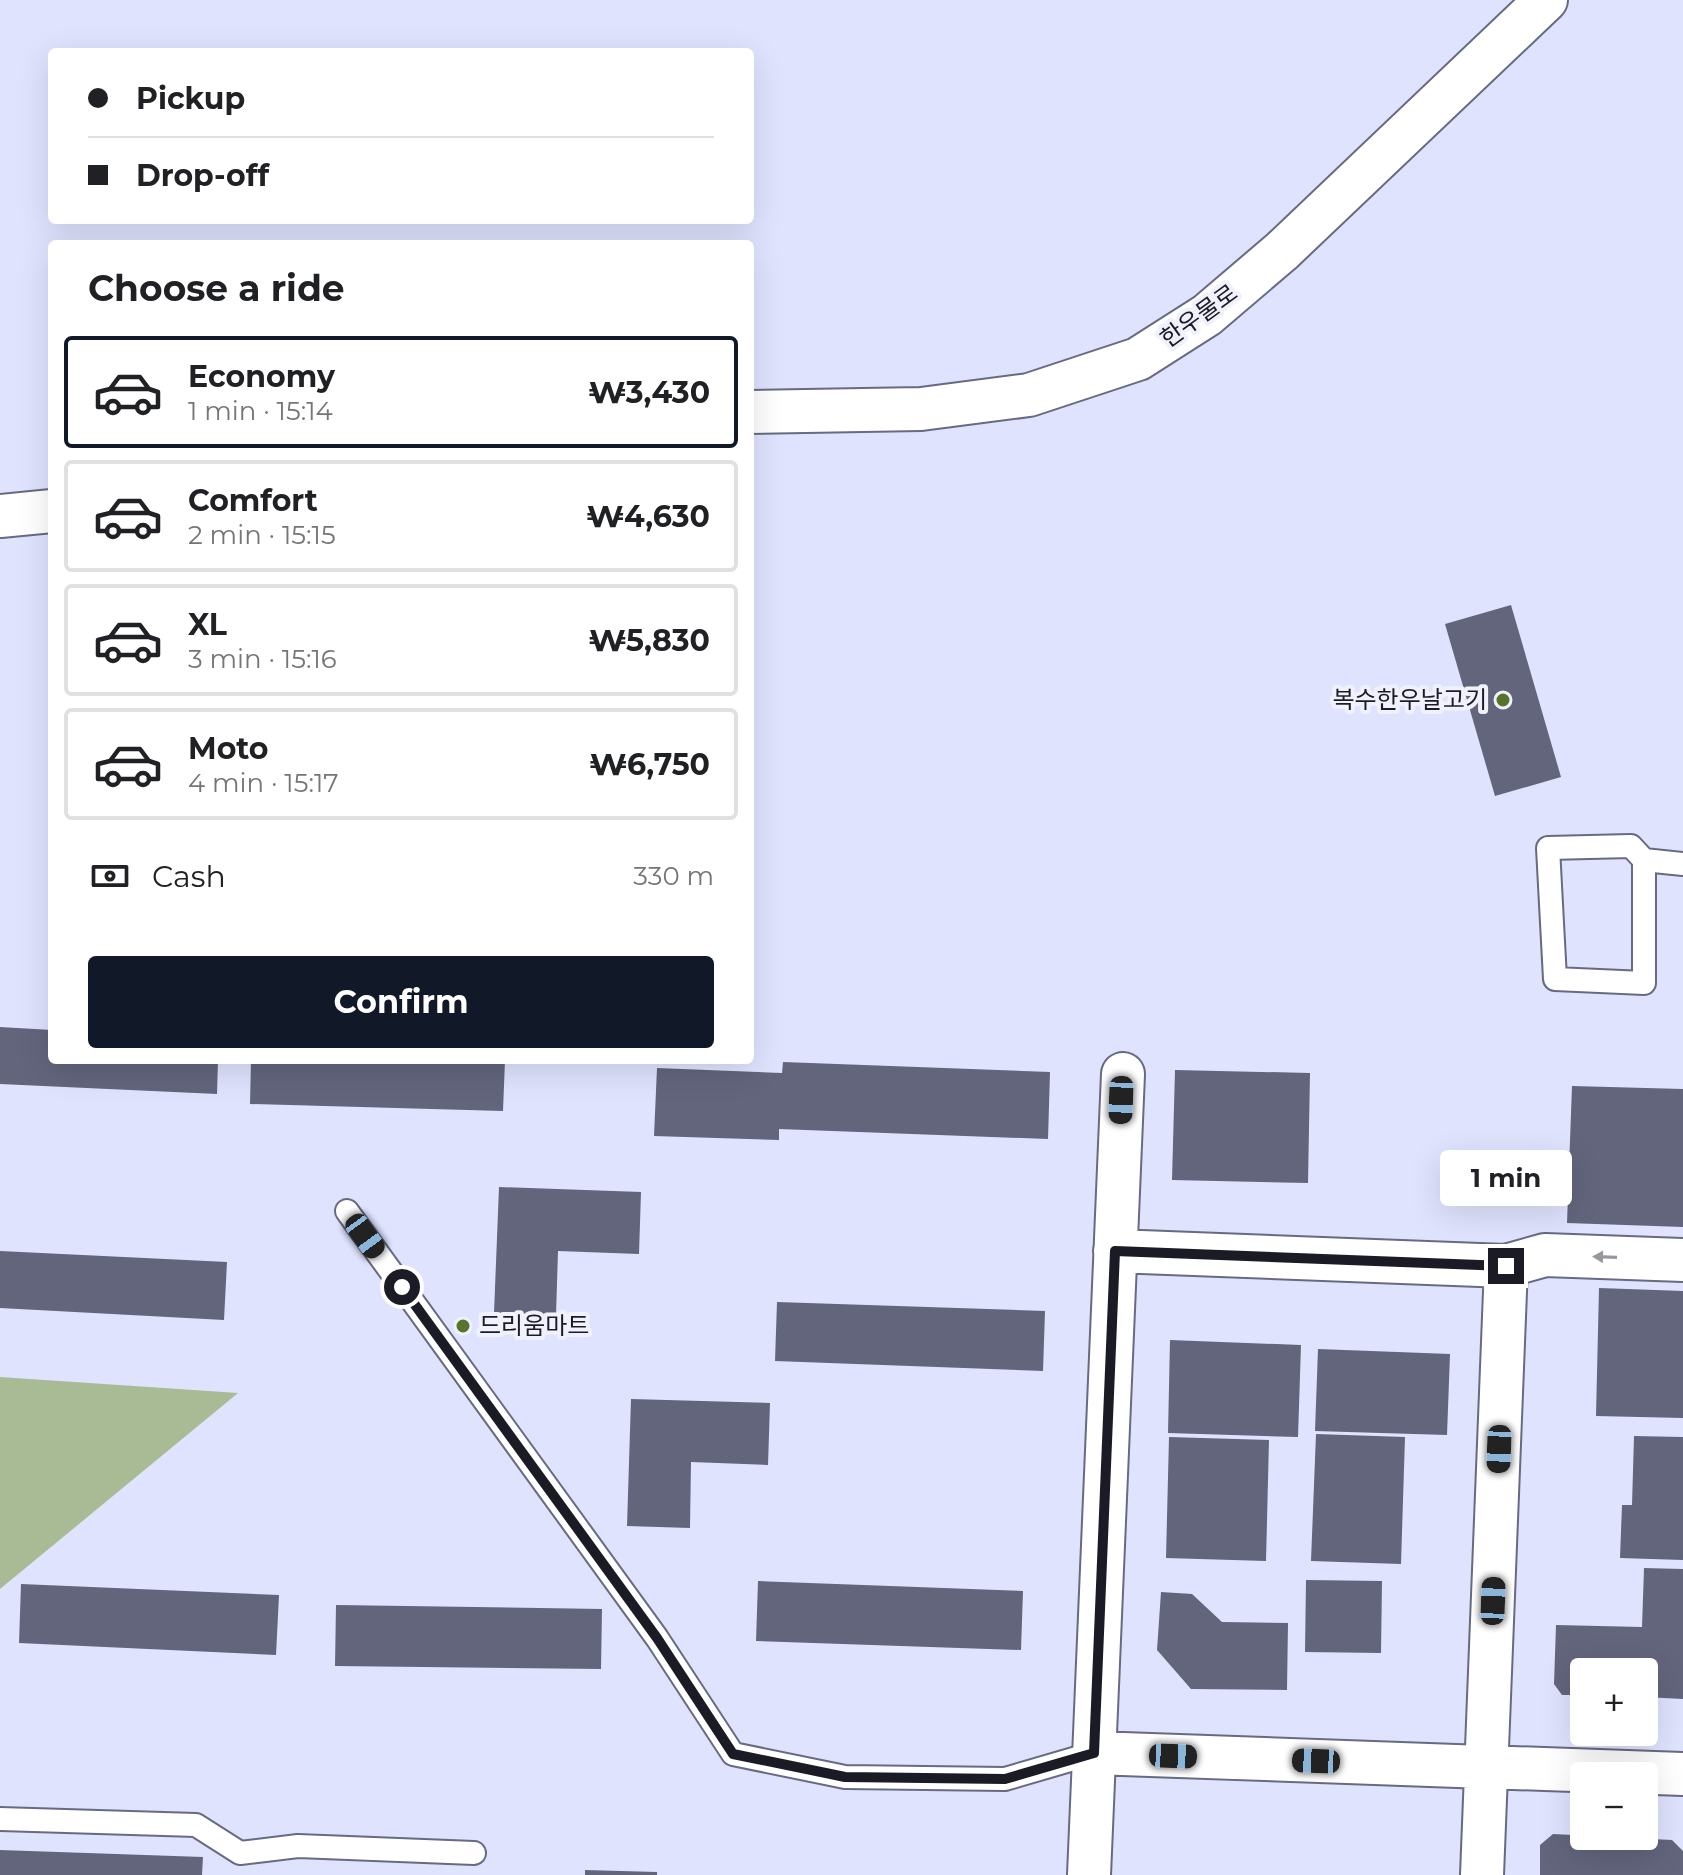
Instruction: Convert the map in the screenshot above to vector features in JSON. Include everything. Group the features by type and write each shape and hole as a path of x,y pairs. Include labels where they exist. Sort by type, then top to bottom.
{"street":[{"name":"한우물로","path":"754,412 921,409 1029,395 1138,359 1207,315 1282,251 1546,0"},
{"path":"0,516 48,511"},
{"path":"1089,1875 1123,1074"},
{"path":"1115,1251 1506,1266 1545,1255 1683,1260"},
{"path":"1482,1875 1506,1266"},
{"path":"1094,1753 1683,1774"}],"lane":[{"path":"1644,860 1644,983 1555,979 1548,848 1631,846 1644,860 1683,864"},
{"path":"347,1211 657,1638 733,1754 845,1777 1005,1779 1094,1753"},
{"path":"0,1819 196,1825 238,1864 298,1846 474,1853"}],"green space":[{"path":"0,1377 238,1393 0,1589"}],"building":[{"name":"복수한우날고기","path":"1511,605 1561,777 1495,796 1445,624"},
{"path":"0,1027 48,1030 48,1064 218,1064 217,1094 0,1084"},
{"path":"783,1062 1050,1072 1048,1139 779,1129 779,1140 654,1136 657,1068 782,1073"},
{"path":"251,1064 505,1064 503,1111 250,1104"},
{"path":"1175,1070 1310,1073 1308,1183 1172,1180"},
{"path":"1572,1086 1683,1089 1683,1227 1567,1223"},
{"path":"499,1187 641,1192 639,1254 558,1251 556,1315 494,1313"},
{"path":"0,1251 227,1262 224,1320 0,1308"},
{"path":"1599,1288 1683,1291 1683,1418 1596,1416"},
{"path":"777,1302 1045,1311 1043,1371 775,1361"},
{"path":"1170,1340 1301,1345 1298,1437 1168,1433"},
{"path":"1318,1349 1450,1354 1447,1435 1315,1431"},
{"path":"631,1399 770,1403 768,1465 691,1462 690,1528 627,1526"},
{"path":"1316,1434 1405,1437 1401,1564 1311,1561"},
{"path":"1634,1436 1683,1437 1683,1560 1620,1558 1622,1505 1632,1505"},
{"path":"1169,1437 1269,1440 1266,1561 1166,1558"},
{"path":"1644,1568 1683,1569 1683,1699 1658,1698 1658,1658 1570,1658 1570,1695 1562,1695 1554,1684 1556,1625 1642,1627"},
{"path":"1306,1580 1382,1581 1381,1653 1305,1652"},
{"path":"758,1581 1023,1591 1021,1650 756,1641"},
{"path":"21,1584 279,1595 276,1655 19,1643"},
{"path":"1161,1592 1192,1594 1222,1622 1288,1623 1287,1690 1191,1689 1157,1650"},
{"path":"336,1605 602,1609 601,1669 335,1666"},
{"path":"1553,1834 1570,1835 1570,1850 1658,1850 1658,1839 1672,1840 1683,1851 1683,1875 1540,1875 1540,1845"},
{"path":"0,1850 203,1857 202,1875 0,1875"},
{"path":"585,1870 657,1872 657,1875 585,1875"}],"place":[{"name":"복수한우날고기","path":"1503,700"},
{"name":"드리움마트","path":"463,1326"}],"route":[{"path":"402,1287 657,1638 733,1754 845,1777 1005,1779 1094,1753 1115,1251 1506,1266"}]}
